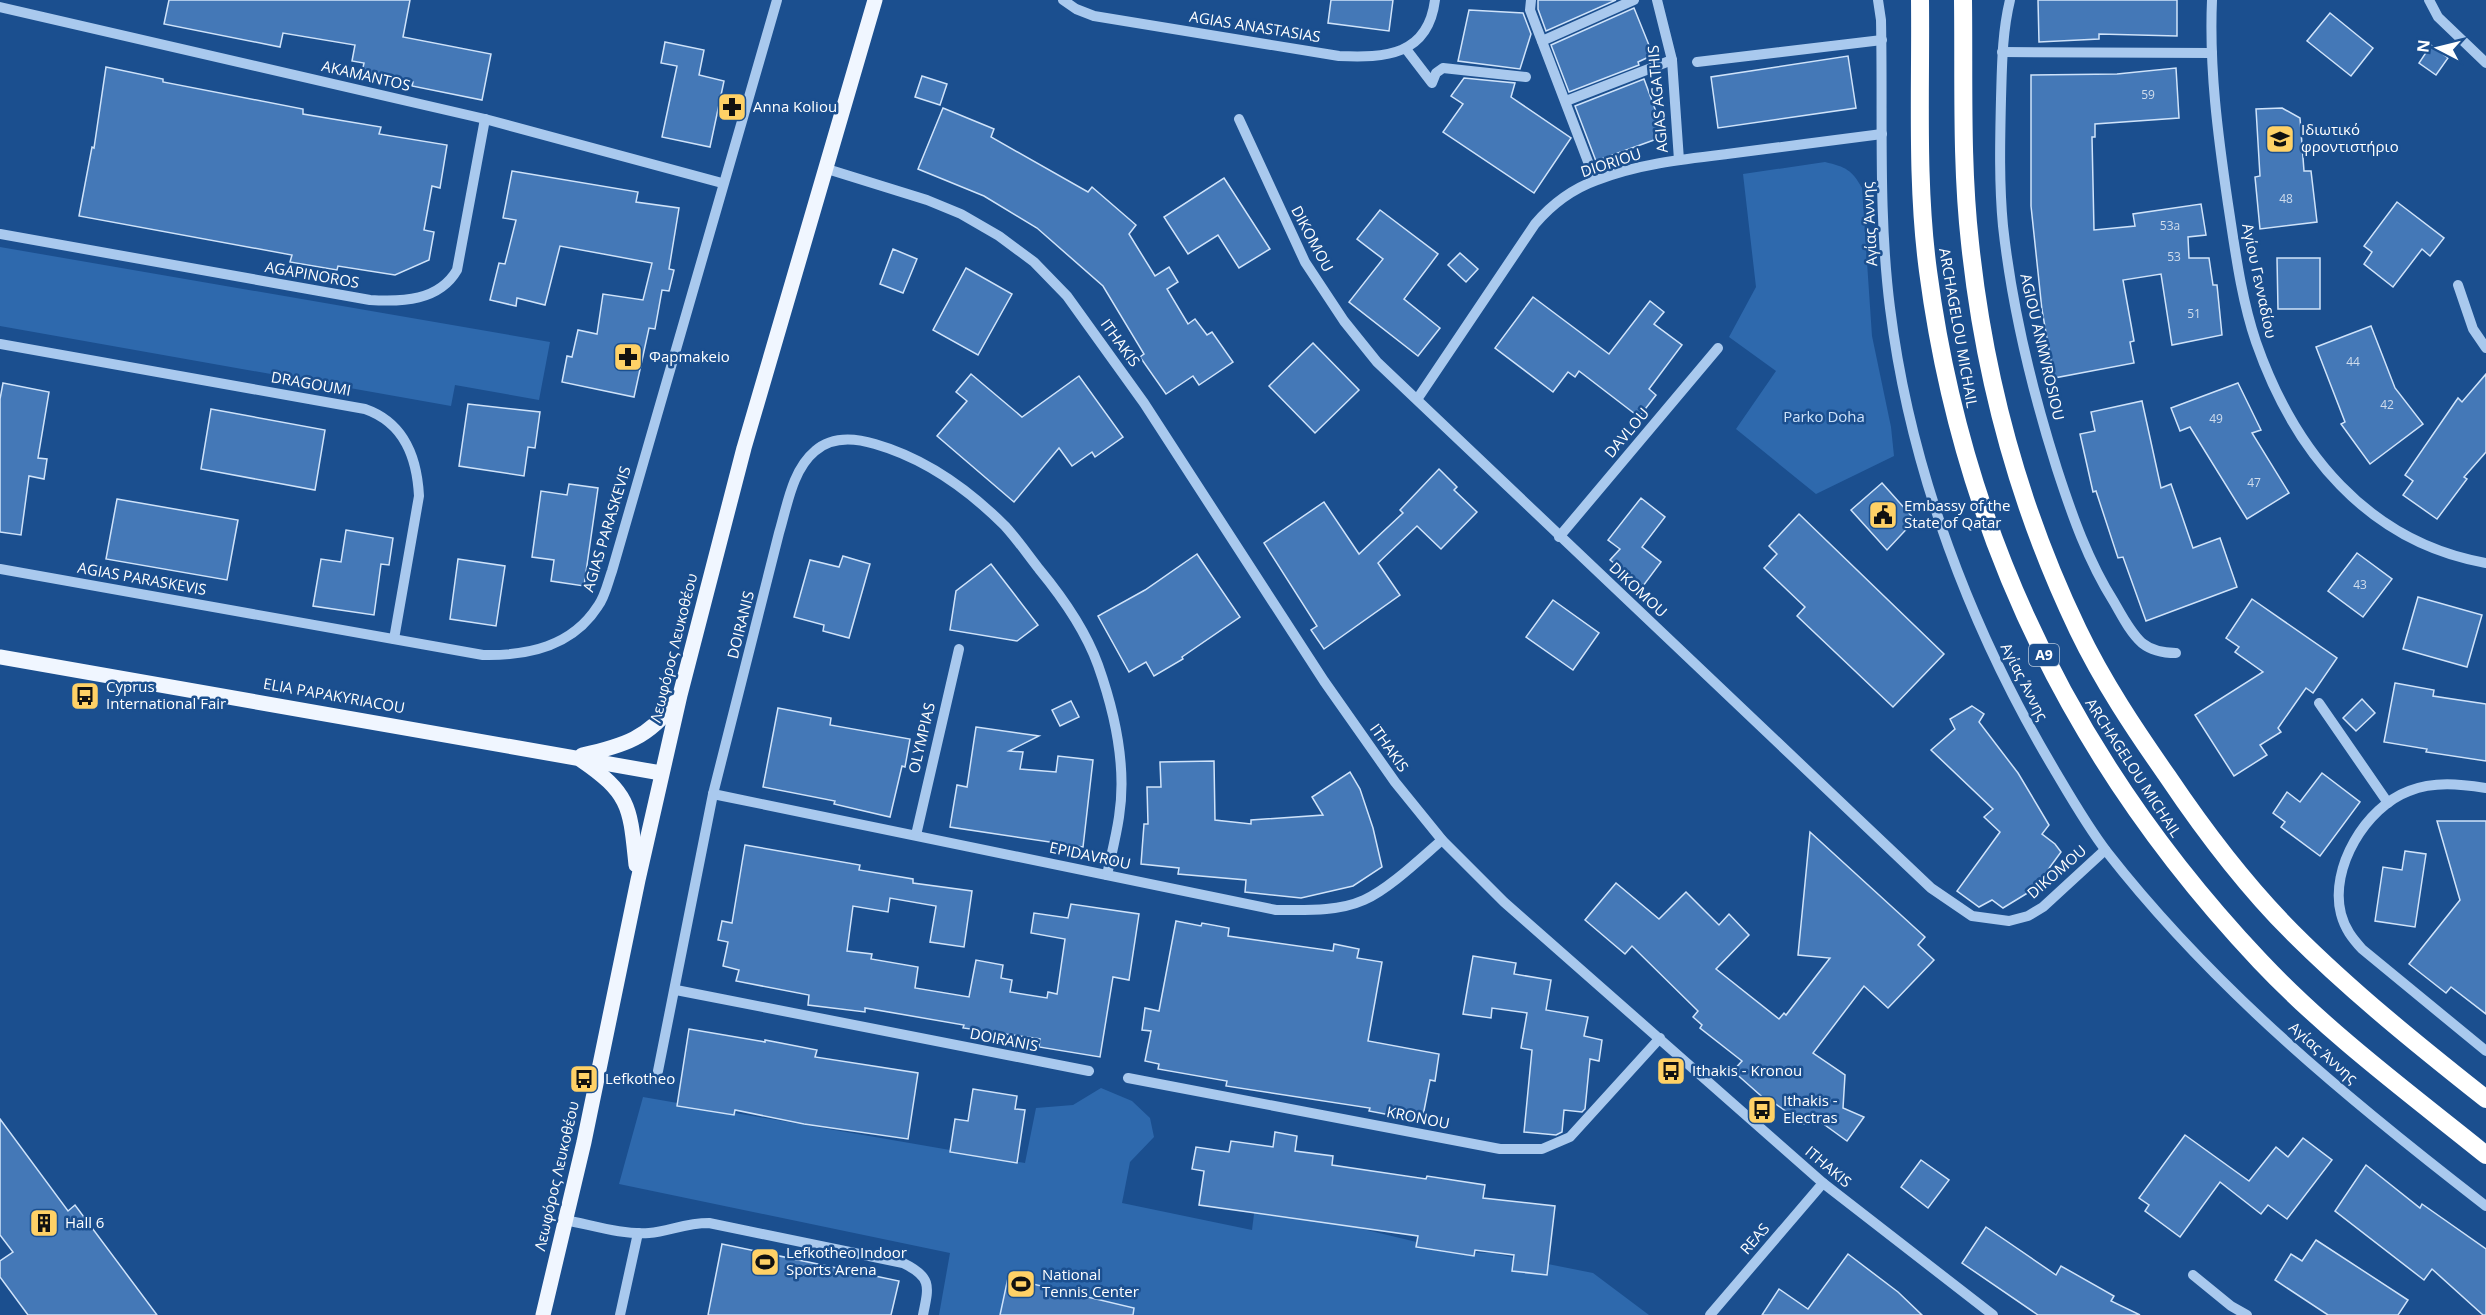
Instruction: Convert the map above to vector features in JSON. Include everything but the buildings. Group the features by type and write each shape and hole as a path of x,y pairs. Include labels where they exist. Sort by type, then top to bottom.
{"highway":[{"name":"ARCHAGELOU MICHAIL","path":"1920,0 1923,224 1928,270 1946,374 1961,439 1994,543 2016,598 2070,706 2113,776 2200,894 2299,999 2486,1155"},
{"name":"ARCHAGELOU MICHAIL","path":"1963,0 1966,190 1970,243 1988,361 1998,406 2033,522 2079,631 2109,688 2156,760 2202,826 2263,901 2361,996 2486,1099"}],"main road":[{"name":"Λεωφόρος Λευκοθέου","path":"543,1315 585,1142 638,879 680,695 744,448 824,168 876,0"},
{"name":"ELIA PAPAKYRIACOU","path":"0,657 576,757 661,774"},
{"path":"576,757 624,745 639,737 663,718 680,695"},
{"path":"576,757 613,783 623,800 632,832 638,879"}],"street":[{"name":"AGIAS PARASKEVIS","path":"0,569 483,655 508,656 532,652 557,644 580,627 599,606 612,572 722,183 777,0"},
{"name":"AGIAS ANASTASIAS","path":"1063,0 1076,9 1094,16 1339,56 1385,57 1406,49"},
{"path":"1435,0 1430,24 1406,49 1432,83 1436,73 1443,68 1526,77"},
{"path":"1531,0 1530,10 1595,180"},
{"path":"1542,41 1634,0"},
{"name":"AGIAS AGATHIS","path":"1657,0 1672,60 1679,160"},
{"name":"Αγίας Άννης","path":"1878,0 1882,40 1884,229 1890,309 1912,423 1957,572 1984,637 2021,714 2105,850 2221,980 2302,1058 2486,1206"},
{"name":"AGIOU ANMVROSIOU","path":"2010,0 2002,52 2000,170 2003,225 2013,298 2045,431 2070,508 2092,564 2107,592 2141,642 2159,652 2176,653"},
{"name":"Αγίου Γενναδίου","path":"2212,0 2212,53 2221,160 2243,293 2255,340 2286,412 2307,446 2334,481 2359,504 2404,535 2426,546 2486,563"},
{"path":"2429,0 2438,17 2486,63"},
{"name":"AKAMANTOS","path":"0,7 485,119 722,183"},
{"path":"1697,62 1882,40"},
{"path":"2002,52 2212,53"},
{"path":"1566,101 1672,60"},
{"name":"AGAPINOROS","path":"0,234 370,300 405,301 422,298 439,289 453,277 461,260 485,119"},
{"name":"DIKOMOU","path":"1239,119 1305,262 1344,321 1371,354 1559,537 1922,880 1953,906 1972,916 2009,921 2028,916 2043,907 2105,850"},
{"name":"DIORIOU","path":"1418,398 1535,224 1557,202 1595,180 1679,160 1882,135"},
{"name":"ITHAKIS","path":"824,168 927,200 961,214 999,236 1034,262 1067,296 1144,403 1324,681 1395,782 1442,840 1504,902 1823,1184 1993,1315"},
{"path":"2458,285 2473,329 2486,348"},
{"name":"DRAGOUMI","path":"0,344 365,409 385,418 400,434 411,451 418,472 419,496 394,639"},
{"name":"DAVLOU","path":"1559,537 1718,348"},
{"name":"DOIRANIS","path":"1089,1071 676,990 713,794 779,534 791,491 801,468 814,451 828,443 846,439 867,442 892,449 933,469 1006,527 1069,606 1097,664 1113,711 1121,767 1119,815 1107,875"},
{"name":"OLYMPIAS","path":"916,835 959,649"},
{"path":"2319,703 2388,803"},
{"path":"2486,788 2442,784 2425,786 2407,792 2388,803 2373,815 2350,851 2342,874 2338,896 2340,913 2347,931 2361,949 2486,1051"},
{"name":"EPIDAVROU","path":"713,794 1276,910 1331,908 1365,900 1394,880 1442,840"},
{"path":"658,1071 676,990"},
{"name":"KRONOU","path":"1128,1078 1500,1149 1542,1149 1570,1137 1660,1038"},
{"name":"REAS","path":"1710,1315 1823,1184"},
{"path":"565,1220 638,1233 659,1232 683,1224 709,1223 903,1263 918,1270 926,1278 928,1292 923,1315"},
{"path":"620,1315 638,1233"},
{"path":"2193,1275 2247,1315"}],"green space":[{"name":"Parko Doha","path":"1825,162 1848,170 1862,188 1872,336 1891,427 1894,456 1816,494 1736,429 1776,371 1729,337 1756,287 1743,174"},
{"path":"0,247 550,342 539,400 455,385 451,406 0,326"},
{"path":"1101,1088 1132,1101 1150,1118 1154,1137 1130,1162 1122,1203 1252,1230 1255,1206 1458,1252 1492,1253 1593,1273 1649,1315 939,1315 950,1253 619,1184 643,1097 1025,1163 1036,1108 1073,1105"}],"place":[{"name":"Anna Koliou","path":"732,107"},
{"name":"Ιδιωτικό φροντιστήριο","path":"2280,139"},
{"name":"Φapmakeio","path":"628,357"},
{"name":"Embassy of the State of Qatar","path":"1883,515"},
{"name":"Cyprus International Fair","path":"85,696"},
{"name":"Ithakis - Kronou","path":"1671,1071"},
{"name":"Lefkotheo","path":"584,1079"},
{"name":"Ithakis - Electras","path":"1762,1110"},
{"name":"Hall 6","path":"44,1223"},
{"name":"Lefkotheo Indoor Sports Arena","path":"765,1262"},
{"name":"National Tennis Center","path":"1021,1284"}]}
